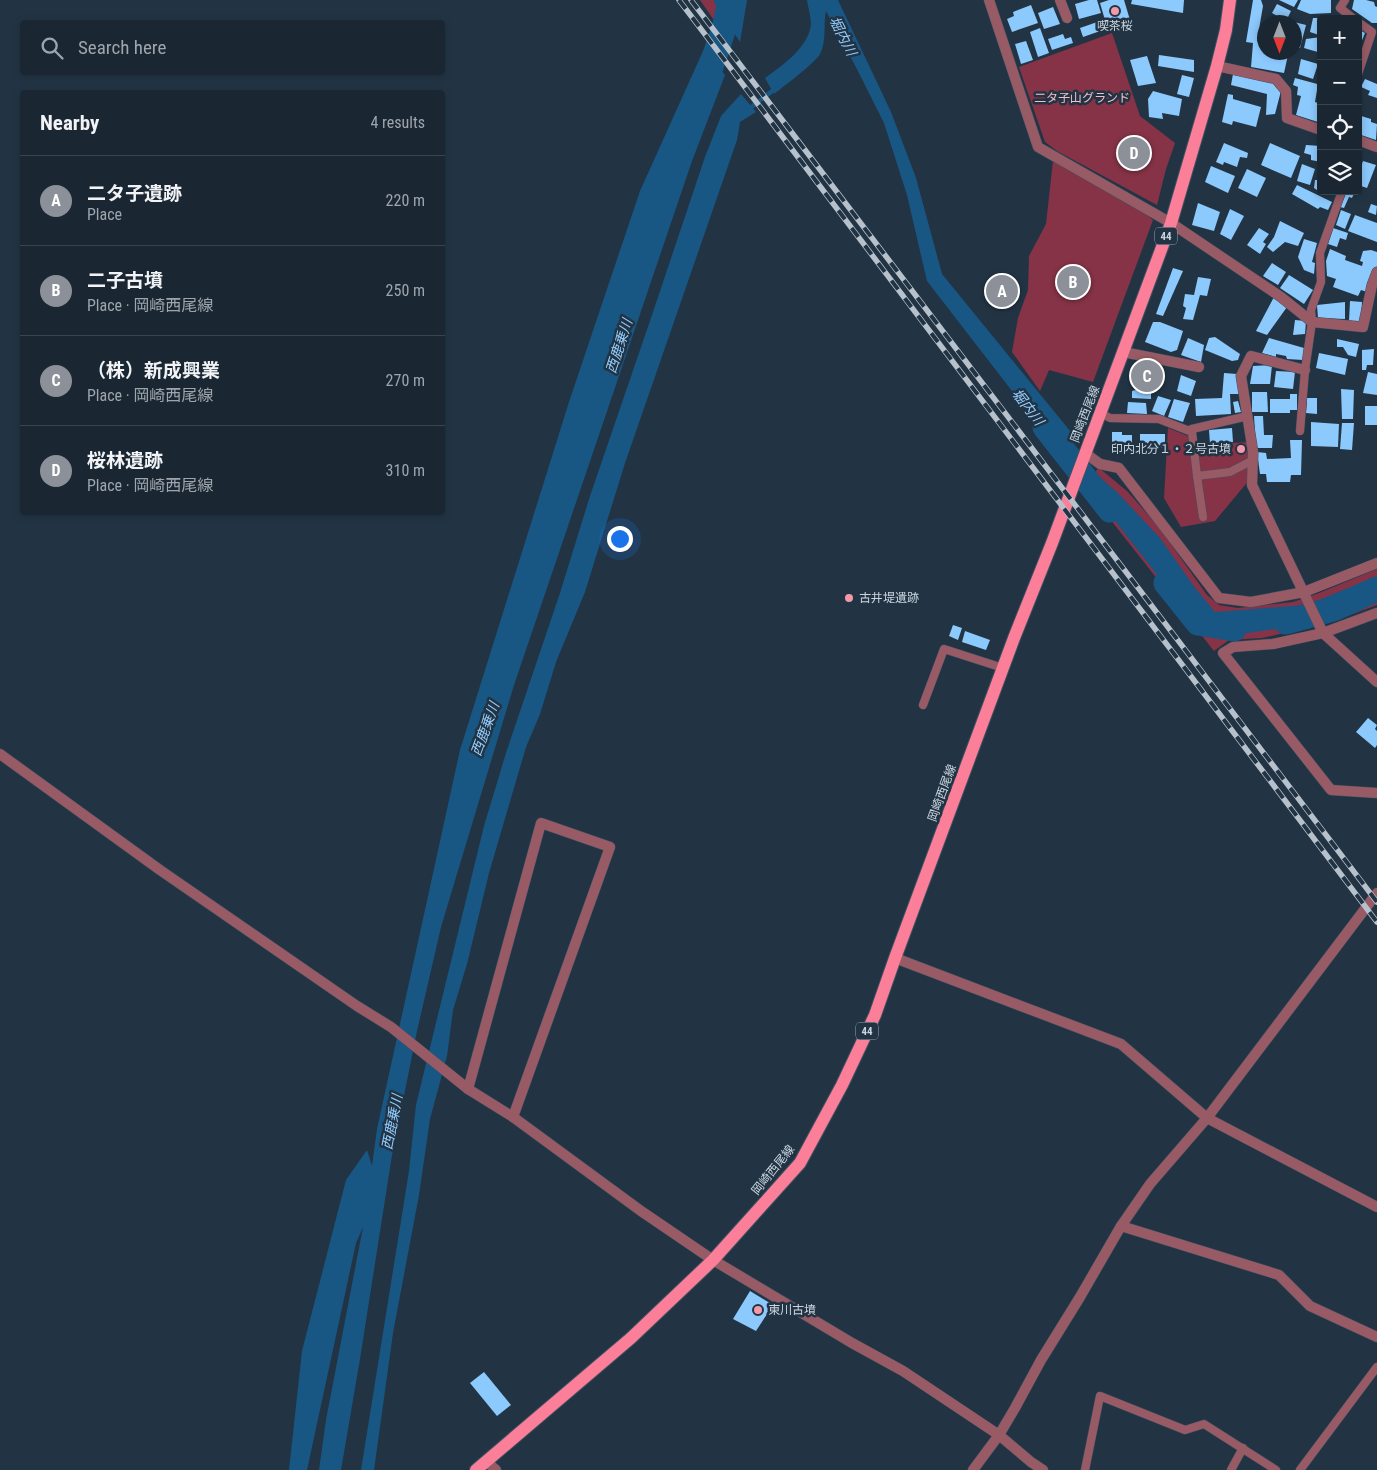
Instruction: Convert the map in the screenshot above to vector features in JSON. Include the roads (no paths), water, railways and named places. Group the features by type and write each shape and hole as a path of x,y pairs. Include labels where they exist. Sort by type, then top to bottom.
{"main road":[{"name":"岡崎西尾線","path":"476,1470 630,1338 714,1260 800,1163 842,1085 875,1015 894,958 1002,668 1079,470 1171,223 1217,66 1226,30 1230,0"}],"street":[{"path":"989,0 1038,147 1171,223 1281,297 1312,322 1363,327 1372,285 1377,272"},
{"path":"1060,0 1067,18"},
{"path":"1217,66 1276,79 1286,91 1287,118 1317,129"},
{"path":"1362,142 1377,147"},
{"path":"1123,352 1199,367"},
{"path":"1305,370 1251,356 1242,376 1253,452 1252,485 1324,633 1377,682"},
{"path":"1085,453 1100,464 1119,468 1219,598 1251,602 1304,592 1377,563"},
{"path":"1377,613 1324,633 1273,644 1233,647 1223,653 1331,790 1377,792"},
{"path":"0,754 160,870 357,1006 391,1026 468,1088 513,1117 641,1211 714,1260 852,1343 903,1371 999,1435 1031,1462 1044,1470"},
{"path":"468,1088 541,823 610,847 513,1117"},
{"path":"973,1470 999,1435 1041,1360 1121,1226 1150,1184 1206,1118 1377,893"},
{"path":"894,958 1121,1044 1206,1118 1377,1207"},
{"path":"1121,1226 1279,1274 1310,1306 1377,1337"},
{"path":"486,1461 496,1470"}],"lane":[{"path":"1345,0 1340,8 1349,15"},
{"path":"1362,25 1372,32 1362,62"},
{"path":"1300,431 1305,370 1312,322 1311,310 1321,282 1320,253 1341,195"},
{"path":"1100,413 1110,418 1159,419 1192,432"},
{"path":"1203,517 1192,429 1248,416"},
{"path":"1197,476 1230,472 1253,460"},
{"path":"923,705 944,649 1002,668"},
{"path":"1300,1470 1377,1367"},
{"path":"1085,1470 1100,1396 1186,1430 1204,1424 1276,1470"},
{"path":"1232,1470 1243,1448"}],"water":[{"path":"714,0 747,0 740,42 714,2"},
{"path":"807,0 838,0 891,112 916,178 942,274 1075,437 1063,457 927,281 907,195 884,123 826,11 823,44 817,58 774,94 765,78 794,55 805,40 811,24"},
{"path":"704,49 725,75 692,161 514,685 441,927 417,1031 392,1155 341,1470 319,1470 326,1420 363,1227 356,1243 307,1470 289,1470 302,1351 346,1180 367,1150 372,1166 377,1129 460,750 569,402 640,191"},
{"path":"741,94 756,112 740,122 737,140 625,463 585,592 556,662 540,714 526,747 489,873 467,964 453,1010 447,1056 430,1119 419,1195 393,1333 374,1470 361,1470 409,1171 416,1105 484,826 590,496 705,157 721,116"},
{"path":"1093,471 1118,493 1160,538 1193,585 1215,612 1304,605 1310,619 1276,629 1248,633 1225,634 1207,629 1168,589 1087,485"},
{"path":"1377,576 1377,595 1328,614 1319,600"}],"waterway":[{"name":"西鹿乗川","path":"702,94 725,25 730,0"},
{"path":"749,109 776,88"},
{"name":"堀内川","path":"1045,427 1110,510"},
{"name":"堀内川","path":"1166,583 1198,623 1234,629"},
{"name":"堀内川","path":"1286,622 1333,609 1377,589"}],"railway":[{"path":"679,0 1377,922"},
{"path":"691,0 1377,902"}],"place":[{"name":"喫茶桜","path":"1115,11"},
{"name":"桜林遺跡","path":"1134,153"},
{"name":"二子古墳","path":"1073,282"},
{"name":"二タ子遺跡","path":"1002,291"},
{"name":"（株）新成興業","path":"1147,376"},
{"name":"印内北分１・２号古墳","path":"1241,449"},
{"name":"古井堤遺跡","path":"849,598"},
{"name":"東川古墳","path":"758,1310"}],"park label":[{"name":"二タ子山グランド","path":"1082,98"}]}
